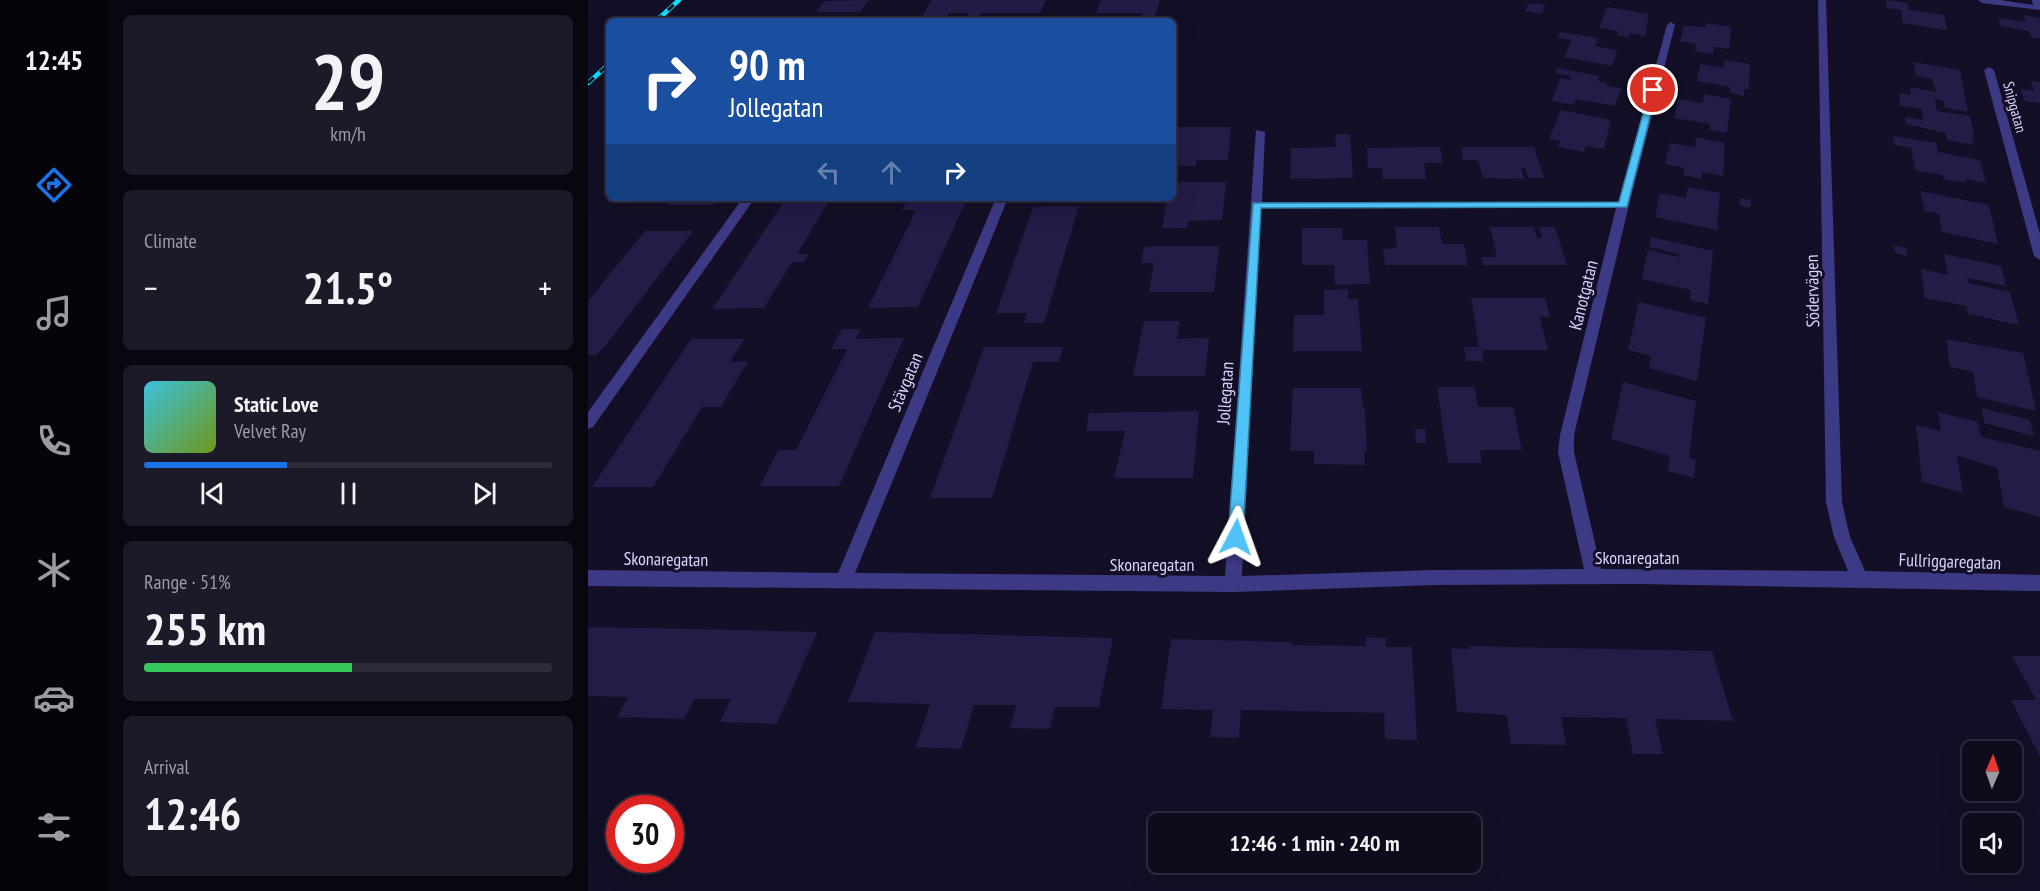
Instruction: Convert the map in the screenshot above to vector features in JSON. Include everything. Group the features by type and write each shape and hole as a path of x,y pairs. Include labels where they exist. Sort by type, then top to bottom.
{"street":[{"name":"Södervägen","path":"1822,0 1834,502 1842,537 1859,578"},
{"path":"1982,0 2039,8 2036,0"},
{"name":"Kanotgatan","path":"1594,576 1566,452 1567,444 1623,205 1671,25"},
{"name":"Snipgatan","path":"1989,70 2040,256"},
{"name":"Jollegatan","path":"1233,584 1260,132"},
{"path":"588,423 747,201"},
{"name":"Stävgatan","path":"843,581 1001,201"},
{"path":"1256,205 1623,205"},
{"name":"Skonaregatan","path":"588,578 1233,584 1326,580 1594,576 1859,578"},
{"name":"Fullriggaregatan","path":"1859,578 2040,583"}],"building":[{"path":"869,0 860,12 816,12 825,1"},
{"path":"932,0 1046,0 1040,13 982,13 978,18 967,18 969,13 949,13 946,18 921,18"},
{"path":"1101,0 1160,0 1155,17 1142,18 1143,13 1096,13"},
{"path":"1886,0 1908,3 1909,10 1944,15 1947,30 1903,23 1901,10 1887,8"},
{"path":"1529,3 1545,5 1542,14 1525,11"},
{"path":"1607,7 1649,14 1645,36 1630,33 1629,37 1617,35 1618,31 1599,28"},
{"path":"2024,15 2040,18 2040,39 2031,37 2029,31 2000,26 1998,18 2026,22"},
{"path":"1707,23 1731,27 1729,49 1714,47 1713,54 1695,51 1696,44 1680,41 1684,26 1706,27"},
{"path":"1560,32 1598,38 1595,46 1617,50 1612,66 1564,57 1572,40 1558,38"},
{"path":"1725,60 1750,64 1749,90 1744,89 1744,96 1730,93 1730,87 1697,81 1700,64 1724,68"},
{"path":"1913,62 1960,70 1968,112 1945,108 1943,100 1935,99 1937,111 1970,116 1975,138 1972,137 1974,145 1947,140 1946,133 1906,124 1905,117 1923,120 1922,109 1900,106 1899,93 1911,95 1910,87 1936,92 1932,79 1916,76"},
{"path":"1557,68 1599,76 1598,81 1607,83 1607,86 1621,88 1615,106 1576,99 1574,105 1552,101 1560,78 1570,80 1572,76 1555,73"},
{"path":"2031,81 2040,82 2040,103 2024,101 2021,89 2034,91"},
{"path":"1704,94 1731,99 1727,133 1709,130 1710,124 1674,118 1678,99 1703,103"},
{"path":"1561,110 1611,120 1604,149 1586,146 1584,152 1558,147 1560,141 1549,139"},
{"path":"1176,127 1231,127 1228,160 1197,160 1196,166 1176,166 1178,133 1176,133"},
{"path":"1335,134 1350,134 1353,178 1290,179 1291,148 1336,147"},
{"path":"1893,136 1936,143 1938,152 1980,160 1986,183 1965,179 1966,183 1944,179 1943,175 1915,170 1911,148 1894,145"},
{"path":"1696,137 1725,143 1723,176 1702,172 1701,179 1683,175 1685,168 1665,164 1670,143 1695,147"},
{"path":"1440,147 1443,163 1424,163 1426,179 1383,179 1382,168 1368,168 1367,148"},
{"path":"1461,147 1534,147 1544,178 1528,178 1525,168 1521,168 1524,179 1483,178 1478,160 1463,160"},
{"path":"1176,182 1226,182 1222,220 1188,221 1187,228 1162,228 1166,201 1176,201"},
{"path":"1688,187 1720,193 1717,230 1655,217 1660,193 1686,198"},
{"path":"1920,191 1989,205 1998,244 1942,232 1939,214 1925,211"},
{"path":"1740,198 1751,200 1750,208 1739,205"},
{"path":"670,201 715,201 712,205 667,205"},
{"path":"906,201 965,203 918,307 868,308 916,210 902,210"},
{"path":"783,203 828,203 797,254 809,254 804,262 792,262 764,308 712,309"},
{"path":"1079,206 1044,323 1024,323 1027,313 996,313 1033,207"},
{"path":"1395,227 1439,227 1442,244 1464,244 1468,265 1385,265 1383,249 1397,248"},
{"path":"1490,227 1534,227 1537,238 1542,238 1539,227 1555,227 1567,265 1483,265 1481,257 1497,257"},
{"path":"1302,228 1342,228 1343,240 1367,240 1370,284 1335,285 1334,265 1302,265"},
{"path":"645,231 693,231 606,345 596,355 588,355 588,301"},
{"path":"1651,237 1713,251 1708,304 1690,300 1691,290 1642,279 1648,250 1679,257 1679,254 1649,247"},
{"path":"1893,245 1906,248 1907,256 1895,253"},
{"path":"1219,246 1214,292 1149,292 1154,263 1141,263 1144,247"},
{"path":"1944,254 2001,266 2006,286 1967,278 1969,283 2010,292 2019,325 1968,314 1966,306 1925,298 1921,269 1948,275"},
{"path":"1348,289 1348,299 1358,299 1362,351 1293,351 1294,315 1324,315 1324,290"},
{"path":"1471,298 1545,298 1550,317 1540,317 1548,350 1482,350 1484,361 1466,361 1464,347 1479,347"},
{"path":"1639,302 1706,318 1697,381 1649,368 1651,356 1628,350"},
{"path":"1144,321 1180,321 1177,339 1209,338 1205,376 1133,376"},
{"path":"842,329 861,329 856,339 904,338 839,486 760,486 778,450 796,450 847,349 831,349"},
{"path":"691,339 744,339 730,362 748,361 721,407 702,407 653,487 592,487"},
{"path":"1946,339 2023,353 2036,411 1977,397 1973,372 1950,367"},
{"path":"984,347 1063,347 1059,362 1033,362 992,498 930,498"},
{"path":"1623,382 1696,401 1689,458 1696,460 1694,478 1668,471 1670,456 1611,439"},
{"path":"1437,387 1474,387 1478,407 1513,407 1522,450 1480,450 1482,463 1448,463"},
{"path":"1293,388 1361,388 1363,408 1365,408 1367,451 1364,451 1365,465 1314,464 1314,451 1290,451"},
{"path":"1982,408 2030,420 2034,436 1984,423"},
{"path":"1199,411 1193,478 1114,478 1125,431 1086,431 1089,413"},
{"path":"1938,412 1978,422 1981,437 2040,451 2040,517 2004,507 1997,468 1962,457 1957,456 1963,493 1922,482 1916,425 1941,431"},
{"path":"1415,429 1425,429 1426,443 1416,443"},
{"path":"588,627 817,632 777,724 720,722 731,699 694,699 684,719 617,717 628,697 588,696"},
{"path":"875,632 1113,638 1099,707 1055,707 1050,729 1010,728 1016,705 974,705 961,749 916,747 930,704 848,702"},
{"path":"1366,637 1386,638 1386,647 1412,647 1417,740 1385,739 1384,713 1241,710 1239,738 1210,737 1213,710 1161,709 1171,639 1366,646"},
{"path":"1469,646 1712,651 1733,721 1655,719 1663,754 1633,754 1626,718 1561,717 1566,745 1511,744 1507,715 1457,712 1451,648 1470,649"},
{"path":"2012,656 2040,656 2040,757 2011,700 2036,700"}],"railway":[{"path":"659,18 679,0"},
{"path":"588,83 606,67"}],"route":[{"path":"1236,537 1256,205 1623,205 1653,90"}]}
